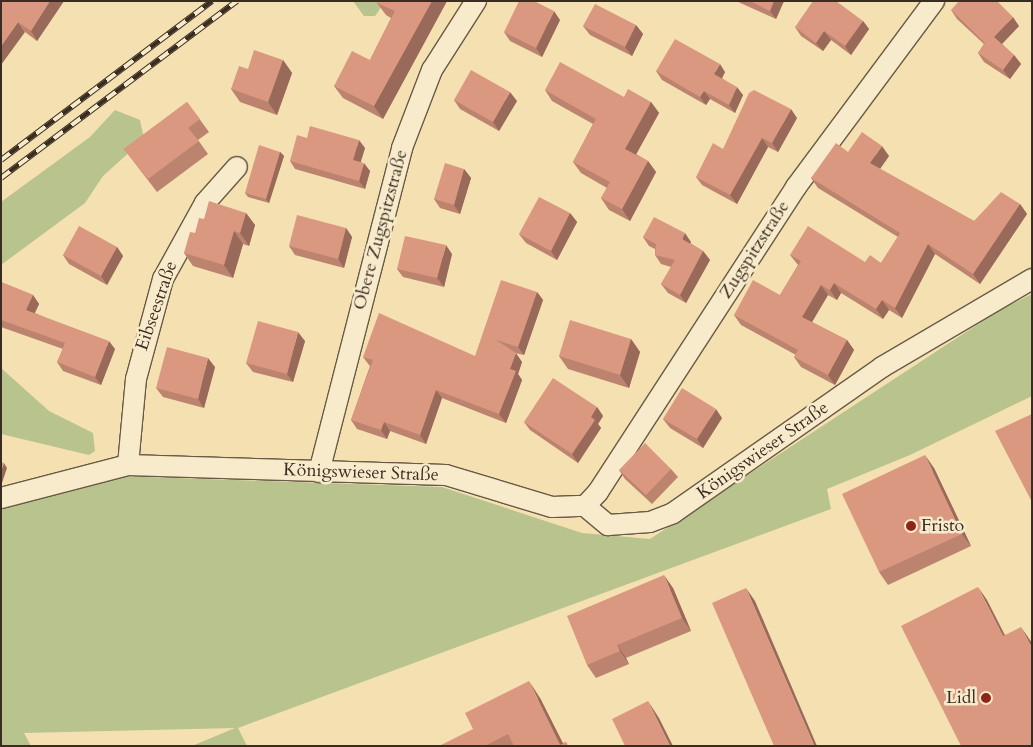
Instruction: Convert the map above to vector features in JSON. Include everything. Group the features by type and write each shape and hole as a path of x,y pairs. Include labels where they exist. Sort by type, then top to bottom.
{"street":[{"name":"Obere Zugspitzstraße","path":"319,472 402,148 432,70 476,1"},
{"name":"Zugspitzstraße","path":"585,506 598,492 796,187 934,1"},
{"name":"Eibseestraße","path":"128,465 136,379 163,279 200,210 237,167"},
{"name":"Königswieser Straße","path":"1,498 128,465 446,475 552,507 585,506 608,525 650,522 673,513 882,367 1032,280"}],"green space":[{"path":"353,1 382,1 382,6 375,16 364,16"},
{"path":"115,110 140,120 144,139 103,176 85,203 1,265 1,202 90,137"},
{"path":"1032,294 1032,396 910,455 827,489 831,509 238,728 247,746 192,746 235,728 24,733 31,746 1,746 1,506 119,476 442,487 582,533 650,539 998,311"},
{"path":"1,368 49,411 93,433 95,451 89,455 1,434"}],"building":[{"path":"3,1 50,1 31,31 18,22 1,46 1,3"},
{"path":"378,1 432,1 374,106 334,86 352,51 370,60 395,11 377,3"},
{"path":"519,1 534,1 554,11 536,48 504,32"},
{"path":"750,1 774,1 770,11"},
{"path":"813,1 836,1 863,21 845,46 824,31 816,43 795,27"},
{"path":"959,1 997,1 1013,17 994,37 1014,55 1003,70 978,53 985,43 951,10"},
{"path":"595,4 636,25 625,47 583,26"},
{"path":"675,39 720,64 714,74 737,87 729,105 704,91 700,97 656,71"},
{"path":"254,50 283,60 268,102 231,89 239,66 248,69"},
{"path":"560,62 624,97 628,89 651,102 625,149 648,161 622,209 601,198 610,182 573,162 596,119 545,90"},
{"path":"471,70 510,92 493,122 454,100"},
{"path":"754,90 791,109 772,143 762,138 730,195 696,177 713,143 723,149 749,93"},
{"path":"187,102 200,119 188,128 199,141 148,179 124,149"},
{"path":"310,126 359,140 353,160 364,163 359,181 290,161 297,135 307,138"},
{"path":"862,132 882,146 870,163 974,221 1001,192 1020,204 973,274 928,244 895,308 882,300 876,309 834,283 830,290 821,285 802,317 847,340 828,375 794,357 798,350 734,315 753,280 780,295 801,261 790,255 808,226 865,262 870,255 881,263 900,233 811,178 836,143 848,152"},
{"path":"259,145 280,152 266,199 245,193"},
{"path":"445,163 464,169 454,205 434,199"},
{"path":"539,197 570,213 551,251 519,234"},
{"path":"209,201 246,213 240,233 234,231 224,265 184,253 190,232 195,233 199,218 204,219"},
{"path":"297,215 346,228 338,259 289,246"},
{"path":"654,217 685,233 682,239 703,251 680,295 661,284 675,260 655,255 656,244 643,237"},
{"path":"79,226 117,247 101,276 63,255"},
{"path":"405,236 446,245 437,278 397,269"},
{"path":"501,280 537,292 518,347 496,340 516,353 510,369 516,371 499,414 436,390 420,435 384,422 381,430 351,420 373,360 363,357 379,313 475,356"},
{"path":"1,282 33,295 26,310 109,341 95,377 57,362 65,343 1,320"},
{"path":"570,320 631,339 620,375 559,356"},
{"path":"258,321 298,332 287,374 246,363"},
{"path":"167,347 208,358 198,399 156,388"},
{"path":"553,378 597,407 591,417 595,420 572,454 524,422"},
{"path":"682,388 716,409 697,439 663,419"},
{"path":"1032,414 1032,502 995,431"},
{"path":"645,443 671,469 646,495 619,470"},
{"name":"Fristo","path":"925,455 962,534 879,572 842,494"},
{"path":"664,575 682,618 617,645 620,651 587,665 567,616"},
{"name":"Lidl","path":"978,587 1003,636 1021,627 1032,648 1032,746 961,746 901,626"},
{"path":"746,588 814,745 774,746 712,603"},
{"path":"529,681 560,745 566,742 567,746 514,746 508,734 485,746 441,745 473,729 465,713"},
{"path":"648,701 670,746 625,746 612,719"}],"railway":[{"path":"1,160 212,1"},
{"path":"1,178 237,1"}],"place":[{"name":"Fristo","path":"911,526"},
{"name":"Lidl","path":"986,698"}]}
